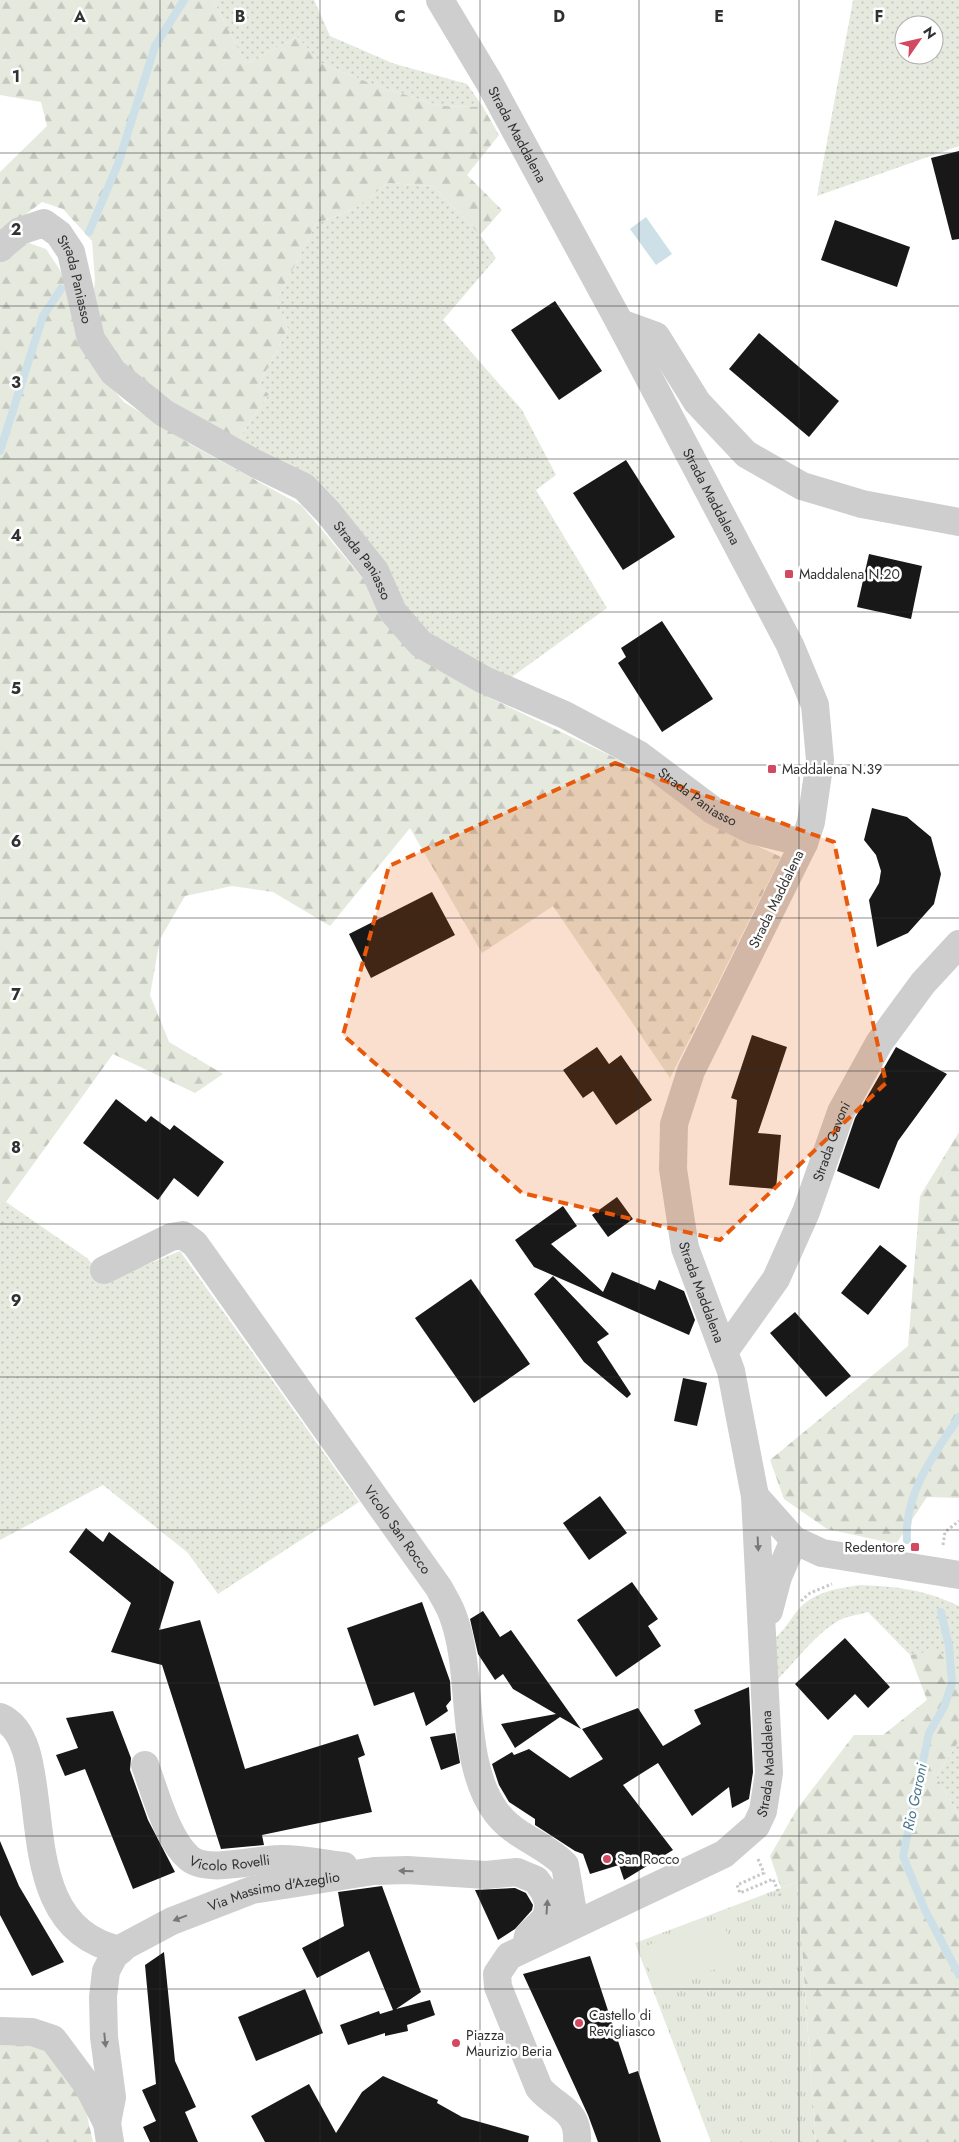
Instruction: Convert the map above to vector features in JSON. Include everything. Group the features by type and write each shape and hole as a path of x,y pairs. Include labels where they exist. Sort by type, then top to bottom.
{"street":[{"name":"Strada Maddalena","path":"440,0 489,82 620,323 790,645 814,705 820,760 811,822 804,843 691,1072 674,1124 673,1169 686,1248 731,1371 755,1496 769,1772 763,1811 756,1826 748,1835 724,1854 520,1950"},
{"name":"Strada Paniasso","path":"0,248 20,231 44,224 59,234 71,252 91,339 113,372 164,413 256,464 304,487 328,512 375,571 394,612 421,644 484,680 565,715 638,754 714,811 752,830 804,843"},
{"path":"620,323 656,336 697,402 746,454 802,486 862,504 959,522"},
{"name":"Strada Gavoni","path":"724,1352 776,1279 806,1212 841,1112 879,1043 922,983 959,944"},
{"name":"Vicolo San Rocco","path":"104,1270 171,1237 183,1235 195,1244 439,1588 454,1618 460,1642 472,1745 484,1794 506,1824 565,1865 575,1924"},
{"path":"755,1496 794,1540 822,1553 959,1575"},
{"name":"Strada Maddalena","path":"763,1638 778,1577 794,1540"},
{"path":"0,1717 11,1724 16,1732 20,1748 18,1858 23,1878 35,1905 56,1929 90,1944 120,1950"},
{"name":"Vicolo Rovelli","path":"145,1765 176,1841 190,1859 212,1866 281,1858 374,1871"},
{"name":"Via Massimo d'Azeglio","path":"108,2132 112,2097 104,2036 103,1997 106,1972 114,1956 120,1950 172,1921 252,1890 374,1871 407,1870 486,1875 517,1872 529,1876 544,1891 549,1904 546,1918 528,1936 520,1950"},
{"path":"520,1950 509,1956 502,1964 497,1974 498,1987 539,2088 549,2099 571,2114 576,2124 577,2139"},
{"path":"0,2031 32,2032 53,2039 88,2086 108,2132"}],"path":[{"path":"795,1607 810,1593 825,1585 834,1583"},
{"path":"748,1835 764,1873 737,1885 740,1893 773,1879 781,1898"}],"highlighted area":[{"path":"615,763 834,842 886,1083 720,1240 522,1193 343,1035 389,866"}],"green space":[{"path":"0,0 213,0 246,64 297,37 321,63 372,84 440,106 483,107 499,135 467,175 502,210 480,235 433,186 388,183 354,209 316,224 277,300 288,329 258,386 269,394 236,443 117,367 92,306 95,280 92,241 63,209 42,202 0,234 0,172 47,126 41,102 0,95"},
{"path":"213,0 314,0 330,36 392,63 467,84 483,107 440,106 372,84 321,63 297,37 246,64"},
{"path":"853,0 959,0 959,146 817,196"},
{"path":"388,183 433,186 480,235 496,258 443,320 522,410 556,475 536,490 607,608 509,679 439,643 402,602 382,564 236,443 269,394 258,386 288,329 277,300 316,224 354,209"},
{"path":"26,242 46,249 58,267 74,296 90,363 124,402 190,444 301,505 364,580 382,618 486,696 632,766 718,828 781,857 670,1078 553,906 482,953 410,828 330,926 273,892 232,886 185,896 160,939 150,995 169,1042 223,1074 195,1093 113,1054 6,1202 0,1204 0,258"},
{"path":"959,1132 959,1498 927,1497 896,1544 827,1529 784,1499 770,1460 908,1346 920,1196"},
{"path":"6,1202 87,1258 107,1281 180,1251 359,1502 218,1594 187,1552 103,1485 0,1540 0,1204"},
{"path":"861,1585 922,1592 959,1606 959,1676 937,1651 910,1655 868,1612 845,1618 829,1627 813,1641 777,1680 773,1640 798,1610 818,1595 835,1589"},
{"path":"937,1650 959,1676 959,1741 936,1776 959,1816 959,2142 816,2142 797,1882 781,1888 770,1856 797,1809 854,1735 883,1735 927,1700 910,1655"},
{"path":"959,1741 959,1816 936,1776"},
{"path":"797,1882 816,2142 711,2142 635,1943"},
{"path":"721,1917 738,1961 657,1990 641,1948"},
{"path":"0,2040 36,2042 51,2051 84,2102 93,2142 0,2142"}],"shaded area":[{"path":"646,217 672,254 656,265 630,229"}],"building":[{"path":"959,151 959,239 952,240 931,158"},
{"path":"835,220 910,247 897,287 821,260"},
{"path":"555,301 602,371 559,400 511,330"},
{"path":"759,333 839,401 809,437 729,369"},
{"path":"626,460 675,537 623,570 573,493"},
{"path":"869,554 922,566 911,619 857,607"},
{"path":"662,621 713,699 662,732 618,663 626,657 621,648"},
{"path":"872,808 907,817 931,837 941,874 934,904 908,933 877,947 869,900 879,883 881,871 876,855 864,840"},
{"path":"432,892 455,935 371,978 349,934"},
{"path":"752,1035 787,1047 758,1133 781,1135 776,1189 729,1185 737,1100 731,1098"},
{"path":"597,1047 609,1064 621,1055 652,1100 616,1125 593,1091 583,1098 563,1070"},
{"path":"896,1047 947,1074 898,1141 879,1189 837,1171 855,1118"},
{"path":"116,1099 146,1122 151,1116 170,1130 174,1125 224,1162 198,1197 174,1178 158,1200 83,1143"},
{"path":"617,1197 633,1219 608,1237 592,1215"},
{"path":"563,1206 577,1226 551,1244 603,1292 612,1272 655,1290 659,1280 684,1291 695,1320 689,1335 534,1267 515,1240"},
{"path":"880,1245 907,1266 868,1315 841,1293"},
{"path":"553,1276 609,1334 597,1342 631,1394 627,1398 584,1362 534,1294"},
{"path":"471,1279 530,1364 474,1403 415,1318"},
{"path":"795,1312 851,1376 826,1397 770,1333"},
{"path":"683,1378 707,1383 697,1426 674,1421"},
{"path":"600,1496 627,1533 589,1560 563,1523"},
{"path":"86,1528 103,1542 109,1532 174,1582 159,1630 200,1620 245,1769 358,1734 365,1755 358,1758 372,1812 262,1835 264,1845 221,1849 162,1665 111,1652 131,1603 69,1552"},
{"path":"632,1582 658,1619 648,1626 661,1646 616,1677 577,1620"},
{"path":"422,1602 450,1681 451,1700 446,1706 448,1711 426,1726 414,1692 374,1706 347,1628"},
{"path":"483,1611 500,1637 511,1630 581,1729 560,1717 515,1748 501,1724 556,1714 513,1689 503,1674 495,1680 478,1654 470,1619"},
{"path":"845,1638 890,1687 868,1708 855,1694 828,1720 795,1684"},
{"path":"749,1687 753,1772 749,1799 732,1808 729,1787 692,1816 658,1763 623,1785 673,1850 624,1880 619,1865 590,1874 583,1854 575,1851 535,1825 535,1819 509,1802 499,1785 492,1764 512,1752 514,1755 529,1749 570,1778 603,1759 582,1729 638,1708 663,1746 701,1724 694,1710"},
{"path":"113,1711 131,1758 130,1770 148,1820 175,1872 133,1889 85,1769 65,1776 56,1755 78,1748 66,1718"},
{"path":"455,1733 460,1763 441,1770 430,1737"},
{"path":"0,1841 19,1886 64,1962 32,1976 0,1915"},
{"path":"382,1886 421,1992 396,2009 430,2000 435,2015 407,2025 408,2031 385,2036 385,2033 348,2045 340,2025 379,2011 380,2014 393,2010 369,1951 317,1978 302,1948 344,1926 338,1892"},
{"path":"515,1888 526,1893 533,1905 532,1910 515,1929 498,1940 475,1890"},
{"path":"164,1952 175,2061 196,2107 185,2112 198,2142 150,2142 143,2127 156,2121 142,2090 156,2084 145,1965"},
{"name":"Castello di Revigliasco","path":"590,1956 629,2074 638,2071 661,2142 598,2142 588,2115 523,1974"},
{"path":"305,1989 323,2033 256,2061 238,2017"},
{"path":"383,2076 438,2100 437,2103 462,2117 529,2136 528,2142 265,2142 251,2116 309,2084 336,2133 362,2092"}],"waterway":[{"path":"89,232 118,164 155,46 184,0"},
{"path":"0,451 43,316 61,289"},
{"path":"907,1540 907,1523 916,1491 931,1460 959,1417"},
{"name":"Rio Garoni","path":"941,1612 949,1646 952,1683 944,1707 929,1733 903,1856 925,1910 959,1975"}],"place":[{"name":"Maddalena N.20","path":"789,574"},
{"name":"Maddalena N.39","path":"772,769"},
{"name":"Redentore","path":"915,1547"},
{"name":"San Rocco","path":"607,1859"},
{"name":"Castello di Revigliasco","path":"579,2023"},
{"name":"Piazza Maurizio Beria","path":"456,2043"}]}
